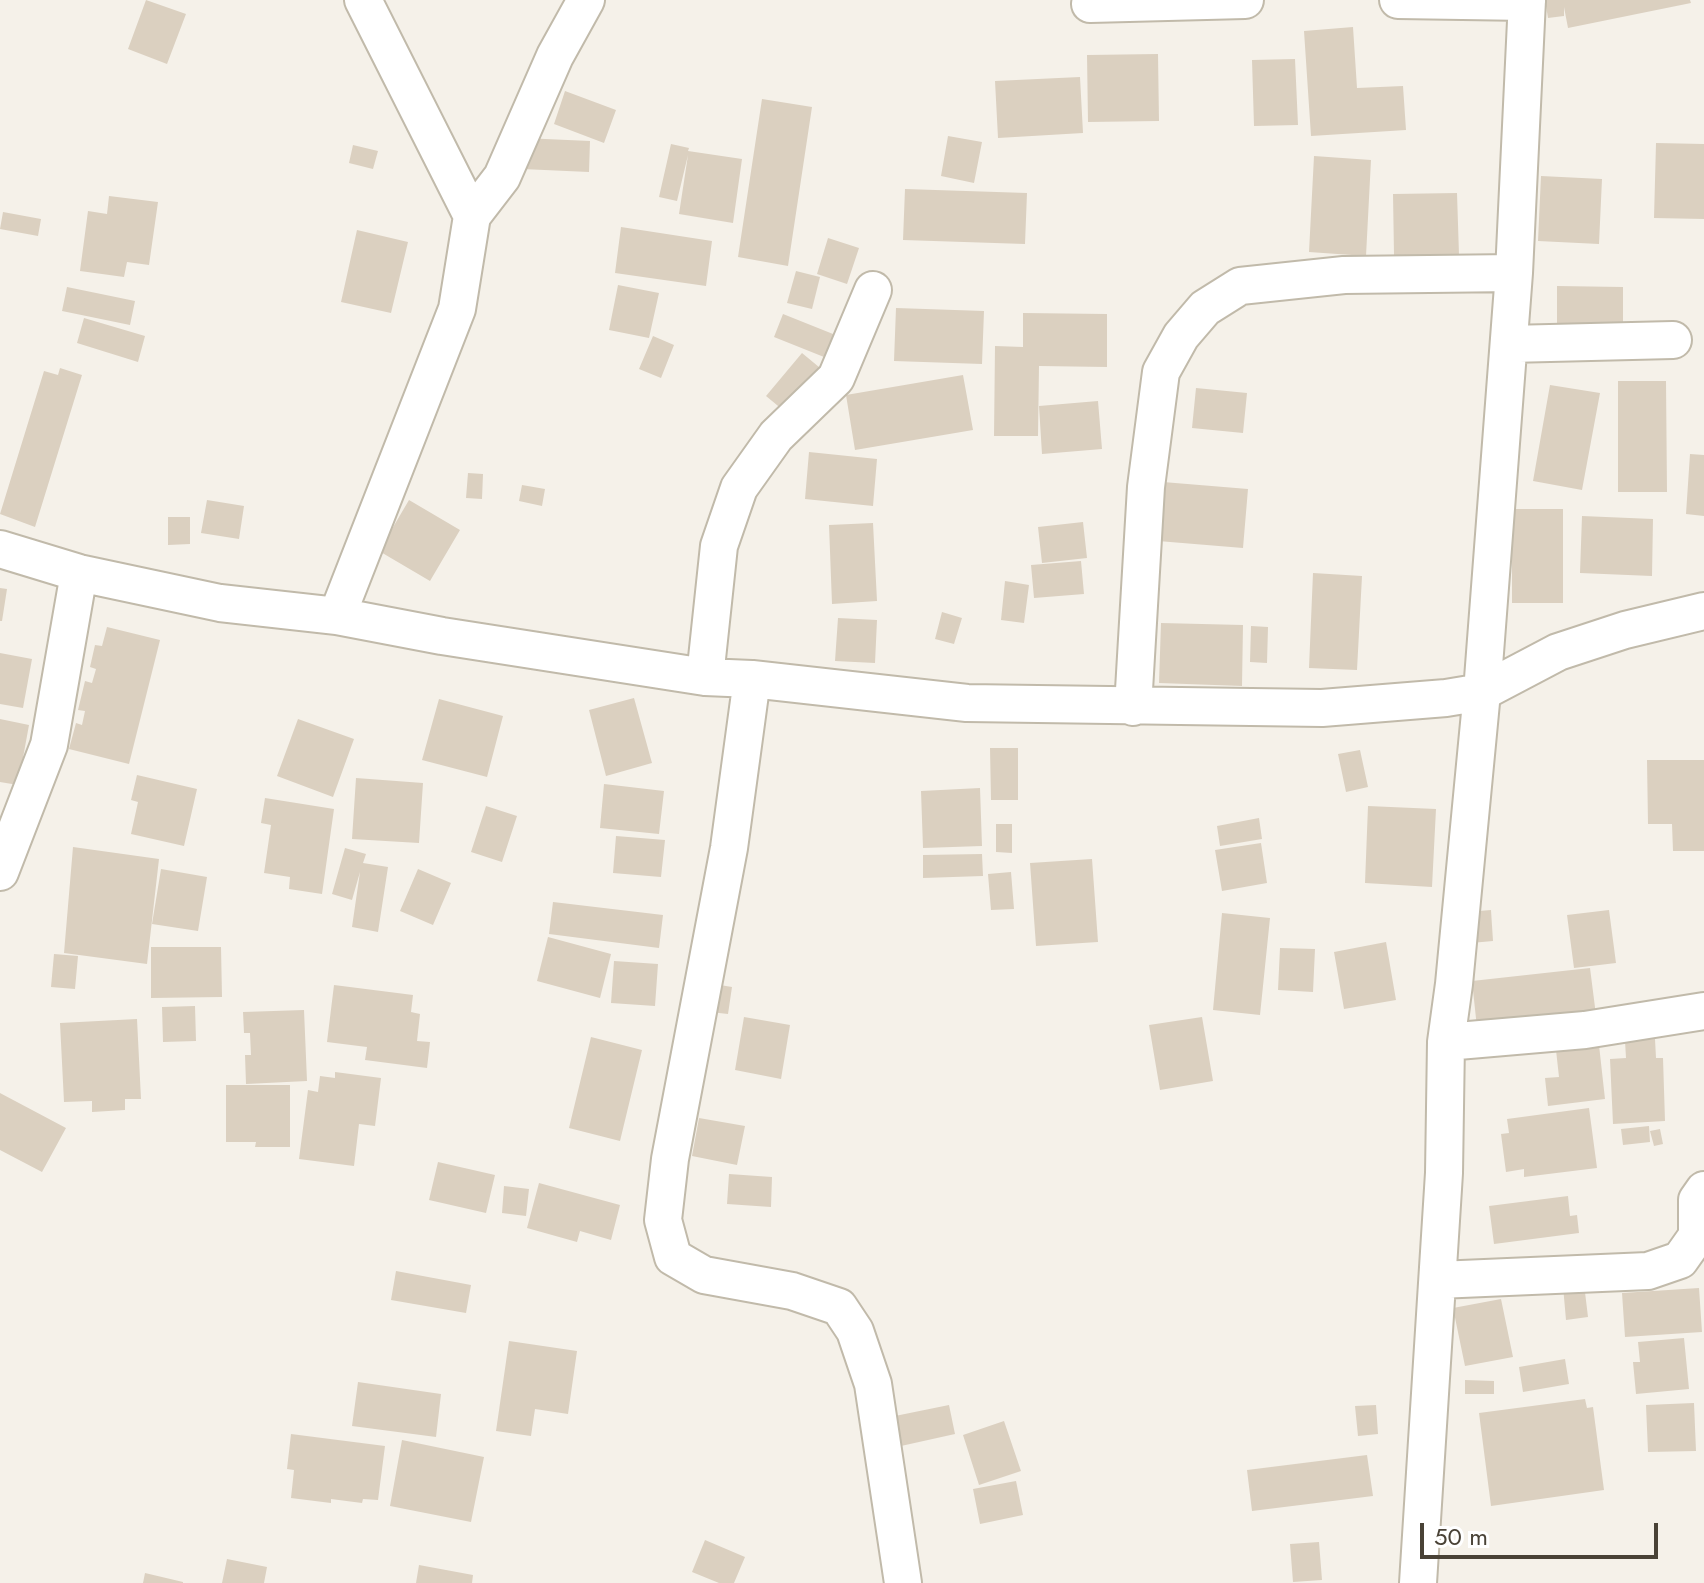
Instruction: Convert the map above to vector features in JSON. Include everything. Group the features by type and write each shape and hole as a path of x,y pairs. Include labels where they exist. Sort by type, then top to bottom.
{"street":[{"path":"363,0 472,216"},
{"path":"337,616 457,309 472,216 502,177 555,56 586,0"},
{"path":"1090,4 1245,0"},
{"path":"1398,0 1527,1 1514,273 1482,692 1446,1042 1444,1173 1418,1583"},
{"path":"1133,707 1146,487 1161,372 1181,336 1205,308 1240,286 1344,275 1514,273"},
{"path":"705,677 719,546 739,488 776,436 836,378 873,290"},
{"path":"1509,344 1673,340"},
{"path":"0,549 79,573 220,603 337,616 442,636 705,677 752,679 967,703 1322,708 1446,698 1482,692 1558,652 1625,630 1704,611"},
{"path":"0,872 49,745 79,573"},
{"path":"752,679 729,848 670,1159 663,1220 673,1257 704,1275 792,1291 839,1307 855,1331 873,1384 903,1583"},
{"path":"1446,1042 1585,1030 1704,1011"},
{"path":"1438,1280 1648,1271 1680,1260 1697,1236 1697,1200 1704,1190"}],"building":[{"path":"146,0 186,14 167,64 128,49"},
{"path":"1545,0 1690,0 1691,3 1568,28 1564,7 1564,16 1548,18"},
{"path":"1353,27 1357,88 1403,86 1406,130 1311,136 1304,31"},
{"path":"1158,54 1159,121 1088,122 1087,55"},
{"path":"1295,59 1298,125 1254,126 1252,60"},
{"path":"1080,77 1083,133 998,138 995,81"},
{"path":"565,91 616,110 604,143 554,124"},
{"path":"762,99 812,107 788,266 738,257"},
{"path":"948,136 982,142 974,183 941,176"},
{"path":"523,138 590,141 589,172 522,169"},
{"path":"1656,143 1704,144 1704,219 1654,218"},
{"path":"671,144 689,148 688,151 742,159 733,223 679,214 688,155 677,201 659,197"},
{"path":"353,145 378,151 373,169 349,163"},
{"path":"1314,156 1371,160 1366,256 1309,252"},
{"path":"1541,176 1602,179 1599,244 1538,241"},
{"path":"905,189 1027,193 1025,244 903,240"},
{"path":"1457,193 1459,255 1394,255 1393,194"},
{"path":"109,196 158,202 149,265 127,262 124,277 80,271 88,211 107,214"},
{"path":"3,212 41,219 38,236 0,229"},
{"path":"621,227 712,241 706,286 615,273"},
{"path":"357,230 408,242 391,313 341,302"},
{"path":"828,238 859,248 847,284 817,274"},
{"path":"796,271 820,277 812,309 787,303"},
{"path":"618,285 659,293 649,338 609,330"},
{"path":"1557,286 1623,287 1623,332 1557,330"},
{"path":"67,287 135,301 130,325 62,311"},
{"path":"896,308 984,311 982,364 894,361"},
{"path":"1023,313 1107,314 1107,367 1039,366 1038,436 994,436 995,346 1023,347"},
{"path":"783,314 838,336 829,359 774,337"},
{"path":"84,318 145,336 138,362 77,343"},
{"path":"653,336 674,345 661,378 639,369"},
{"path":"802,353 825,372 789,415 766,396"},
{"path":"60,368 82,375 35,527 0,514 44,371 58,375"},
{"path":"963,375 973,430 855,450 846,395"},
{"path":"1618,381 1666,381 1667,492 1618,492"},
{"path":"1550,385 1600,393 1582,490 1533,481"},
{"path":"1196,388 1247,393 1243,433 1192,428"},
{"path":"1098,401 1102,449 1042,454 1039,406"},
{"path":"809,452 877,459 873,506 805,499"},
{"path":"1690,454 1704,455 1704,516 1686,514"},
{"path":"468,473 483,474 482,499 466,498"},
{"path":"1163,482 1248,489 1243,548 1158,541"},
{"path":"522,485 545,489 542,506 519,501"},
{"path":"207,500 244,506 239,539 201,533"},
{"path":"409,500 460,530 430,581 379,551"},
{"path":"1512,509 1563,509 1563,603 1512,603"},
{"path":"1582,516 1653,519 1652,576 1580,573"},
{"path":"168,517 190,517 190,544 168,545"},
{"path":"1083,522 1087,558 1042,563 1038,527"},
{"path":"873,523 877,601 832,604 829,525"},
{"path":"1081,561 1084,594 1034,598 1031,565"},
{"path":"1313,573 1362,576 1357,670 1309,668"},
{"path":"1005,581 1029,585 1024,623 1001,620"},
{"path":"0,588 7,589 2,621 0,621"},
{"path":"942,612 962,618 954,644 935,639"},
{"path":"838,618 877,620 875,663 835,661"},
{"path":"1161,623 1243,625 1242,686 1159,683"},
{"path":"1251,626 1268,627 1267,663 1250,662"},
{"path":"107,627 160,640 129,764 69,749 76,723 82,725 85,711 78,710 85,681 92,683 96,669 90,667 95,645 102,646"},
{"path":"0,653 32,659 23,708 0,704"},
{"path":"634,698 652,763 606,776 589,710"},
{"path":"439,699 503,716 487,777 422,760"},
{"path":"0,719 29,725 18,785 0,782"},
{"path":"298,719 354,739 333,797 277,776"},
{"path":"990,748 1018,748 1018,800 991,800"},
{"path":"1360,750 1368,787 1346,792 1338,754"},
{"path":"1647,760 1704,760 1704,851 1673,851 1672,824 1648,824"},
{"path":"137,775 197,789 184,846 131,834 138,802 131,800"},
{"path":"356,778 423,783 419,843 352,839"},
{"path":"604,784 664,791 659,834 600,828"},
{"path":"980,788 982,846 923,848 921,791"},
{"path":"265,798 334,809 322,894 289,889 290,877 264,873 271,825 261,823"},
{"path":"486,806 517,816 502,862 471,852"},
{"path":"1368,806 1436,809 1432,887 1365,883"},
{"path":"1259,818 1262,839 1220,846 1217,826"},
{"path":"996,824 1012,824 1012,853 996,852"},
{"path":"616,836 665,840 661,877 613,873"},
{"path":"1261,843 1267,883 1222,891 1215,850"},
{"path":"73,847 159,859 147,964 64,953"},
{"path":"345,848 366,854 363,863 388,867 378,932 352,927 360,872 352,900 332,894"},
{"path":"982,854 983,876 923,878 923,855"},
{"path":"1092,859 1098,942 1036,946 1030,863"},
{"path":"161,869 207,877 198,931 152,924"},
{"path":"418,869 451,883 433,925 400,911"},
{"path":"1011,872 1014,909 991,910 988,874"},
{"path":"553,902 663,915 659,948 549,934"},
{"path":"1491,910 1493,941 1471,943 1468,912"},
{"path":"1609,910 1616,963 1574,968 1567,915"},
{"path":"1222,913 1270,918 1260,1015 1213,1010"},
{"path":"548,937 611,954 600,998 537,981"},
{"path":"1386,942 1396,1000 1344,1009 1334,952"},
{"path":"151,947 221,947 222,997 151,998"},
{"path":"1280,948 1315,949 1313,992 1278,990"},
{"path":"54,954 78,956 75,989 51,987"},
{"path":"614,961 658,964 655,1006 611,1003"},
{"path":"1590,968 1597,1023 1478,1037 1472,981"},
{"path":"714,984 732,987 728,1014 710,1012"},
{"path":"334,985 413,995 411,1012 420,1014 417,1041 430,1042 427,1068 365,1060 367,1047 327,1042"},
{"path":"195,1006 196,1041 163,1042 162,1007"},
{"path":"304,1010 307,1081 246,1084 245,1055 251,1055 250,1033 244,1033 243,1012"},
{"path":"744,1017 790,1025 781,1079 735,1070"},
{"path":"1202,1017 1213,1081 1160,1090 1149,1025"},
{"path":"137,1019 141,1099 125,1099 125,1110 92,1112 92,1101 64,1102 60,1023"},
{"path":"591,1037 642,1050 620,1141 569,1128"},
{"path":"1655,1039 1656,1058 1663,1058 1665,1121 1613,1124 1610,1059 1626,1058 1625,1041"},
{"path":"1599,1045 1605,1099 1548,1106 1545,1078 1559,1077 1556,1050"},
{"path":"335,1072 381,1078 375,1126 359,1124 354,1166 299,1159 308,1090 318,1092 320,1076 335,1078"},
{"path":"226,1085 290,1085 290,1147 255,1147 256,1142 226,1142"},
{"path":"0,1093 66,1128 42,1172 0,1150"},
{"path":"1589,1108 1597,1168 1524,1177 1524,1169 1506,1172 1501,1134 1509,1133 1507,1119"},
{"path":"699,1118 745,1126 737,1165 692,1156"},
{"path":"1649,1126 1650,1142 1623,1145 1621,1129"},
{"path":"1660,1129 1663,1144 1654,1146 1650,1131"},
{"path":"438,1162 495,1175 486,1213 429,1200"},
{"path":"729,1174 772,1177 771,1207 727,1204"},
{"path":"539,1183 620,1205 611,1240 580,1231 577,1242 527,1228"},
{"path":"504,1186 529,1189 526,1216 502,1213"},
{"path":"1568,1196 1570,1216 1577,1215 1579,1233 1494,1244 1489,1206"},
{"path":"396,1271 471,1285 466,1313 391,1300"},
{"path":"1584,1284 1588,1317 1566,1320 1563,1286"},
{"path":"1699,1288 1702,1332 1625,1337 1622,1293"},
{"path":"1501,1299 1513,1357 1465,1366 1453,1308"},
{"path":"1684,1338 1689,1389 1636,1394 1633,1362 1640,1362 1638,1342"},
{"path":"509,1341 577,1351 568,1414 535,1409 531,1436 496,1431"},
{"path":"1565,1359 1569,1384 1523,1392 1519,1367"},
{"path":"1465,1380 1494,1381 1494,1394 1465,1394"},
{"path":"358,1382 441,1394 436,1437 352,1426"},
{"path":"1585,1399 1587,1408 1593,1407 1604,1490 1491,1506 1479,1413"},
{"path":"1694,1403 1696,1451 1648,1452 1646,1405"},
{"path":"949,1405 955,1434 901,1446 895,1416"},
{"path":"1376,1405 1378,1434 1358,1436 1355,1406"},
{"path":"1004,1421 1021,1471 979,1485 963,1435"},
{"path":"291,1434 385,1446 378,1500 363,1499 362,1503 331,1499 331,1503 291,1498 294,1470 287,1469"},
{"path":"402,1440 484,1457 471,1522 390,1506"},
{"path":"1367,1455 1373,1496 1252,1511 1247,1470"},
{"path":"1016,1481 1023,1515 980,1524 973,1489"},
{"path":"705,1540 745,1557 734,1583 719,1583 692,1572"},
{"path":"1319,1542 1322,1580 1293,1582 1290,1544"},
{"path":"227,1559 267,1567 264,1583 222,1583"},
{"path":"419,1565 473,1575 472,1583 416,1583"},
{"path":"145,1573 183,1582 183,1583 143,1583"}]}
